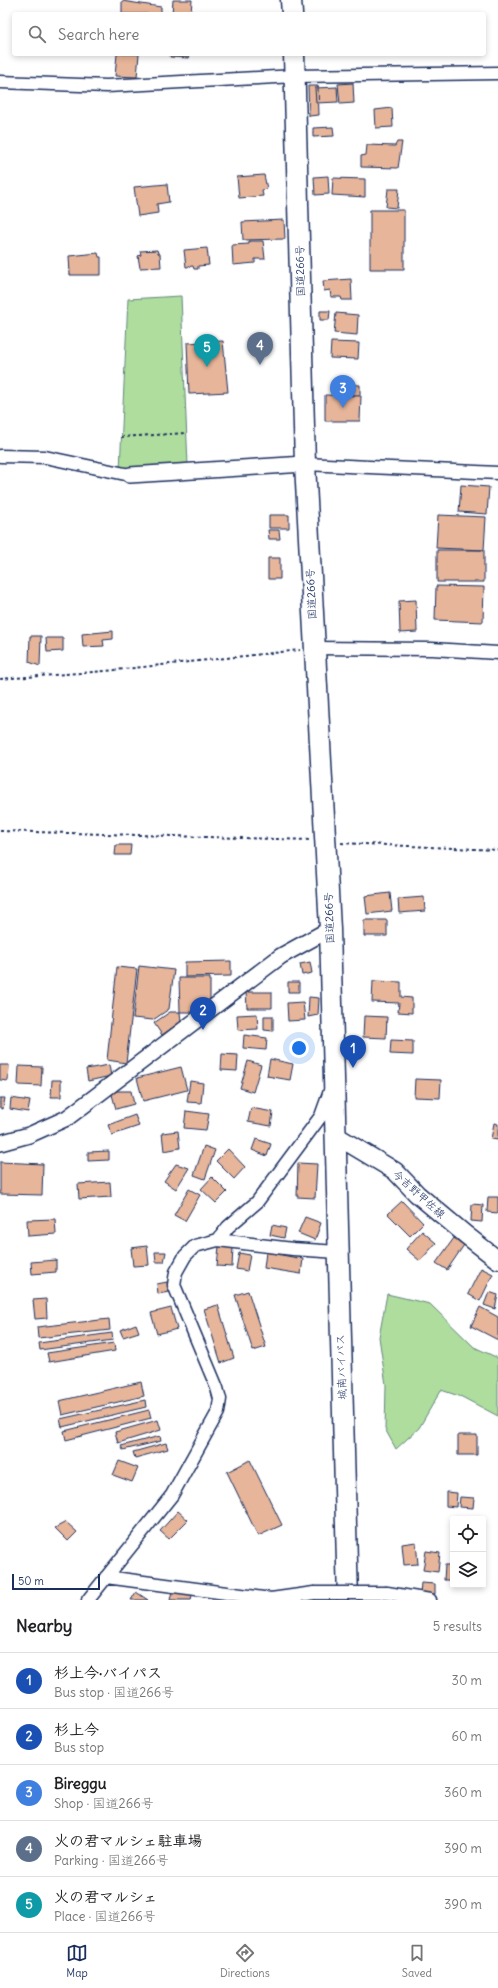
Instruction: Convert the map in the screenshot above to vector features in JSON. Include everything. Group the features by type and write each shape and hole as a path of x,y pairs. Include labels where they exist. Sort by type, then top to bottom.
{"highway":[{"path":"291,0 292,12"},
{"name":"国道266号","path":"294,56 305,464 330,929 335,1134"},
{"name":"城南バイパス","path":"335,1134 348,1600"}],"main road":[{"name":"今吉野甲佐線","path":"335,1134 395,1171 417,1194 498,1260"}],"street":[{"path":"0,82 107,86 295,76 498,73"},
{"path":"0,456 45,457 130,475 305,464 498,473"},
{"path":"314,648 432,649 498,653"},
{"path":"0,1143 29,1135 67,1118 281,956 330,929"},
{"path":"218,1240 228,1227 257,1202 320,1116 334,1080"},
{"path":"88,1600 172,1495 218,1412 220,1400 217,1388 174,1285 176,1272 185,1256 195,1246 218,1240 293,1249 338,1252"},
{"path":"106,1577 271,1599 314,1593 387,1593 430,1600"}],"path":[{"path":"121,436 187,433"},
{"path":"0,680 286,653 314,648"},
{"path":"0,831 326,841 498,850"}],"green space":[{"path":"181,296 188,466 120,469 128,299"},
{"path":"387,1294 430,1304 474,1347 498,1358 498,1416 462,1397 441,1390 419,1428 396,1449 385,1429 386,1385 379,1337"}],"building":[{"path":"173,0 192,0 191,12 172,12"},
{"path":"122,1 161,7 161,12 122,12"},
{"path":"117,56 139,56 137,77 115,76"},
{"path":"189,56 189,58 170,57"},
{"path":"353,83 354,103 340,104 338,84"},
{"path":"308,86 318,86 319,115 309,116"},
{"path":"337,87 338,102 316,103 315,88"},
{"path":"392,108 393,127 376,128 375,110"},
{"path":"333,127 334,136 313,137 313,128"},
{"path":"397,142 402,142 398,168 361,167 361,156 366,155 367,145 395,146"},
{"path":"264,175 267,189 262,190 263,196 239,198 237,177"},
{"path":"328,176 329,194 315,195 314,177"},
{"path":"333,178 365,179 365,197 332,195"},
{"path":"167,184 169,202 157,204 158,213 138,216 134,187"},
{"path":"388,189 399,189 397,208 386,207"},
{"path":"370,210 404,210 404,269 370,269"},
{"path":"284,220 285,239 243,240 242,222"},
{"path":"249,241 263,241 265,259 255,259 255,263 233,265 232,245 249,244"},
{"path":"207,248 209,265 198,266 198,269 194,269 193,266 186,267 184,250"},
{"path":"157,250 160,254 161,267 140,268 138,256 141,255 140,251"},
{"path":"98,253 99,257 101,257 101,275 70,275 69,256"},
{"path":"351,279 352,300 342,300 341,297 331,297 330,290 324,291 323,281"},
{"path":"320,311 330,311 329,320 320,320"},
{"path":"336,313 358,315 357,335 334,333"},
{"path":"223,341 228,392 189,394 187,343"},
{"path":"331,342 359,343 358,359 330,358"},
{"path":"333,384 360,385 360,395 333,394"},
{"path":"325,395 361,396 360,421 325,421"},
{"path":"461,485 489,487 487,514 459,512"},
{"path":"269,515 289,515 289,528 269,528"},
{"path":"438,515 486,517 484,550 436,548"},
{"path":"268,530 279,530 280,539 269,539"},
{"path":"437,550 484,550 484,582 437,582"},
{"path":"268,558 280,558 280,579 268,579"},
{"path":"436,586 484,587 483,622 435,620"},
{"path":"416,600 417,632 400,633 399,601"},
{"path":"113,631 113,639 103,640 104,646 83,647 82,634"},
{"path":"30,636 41,636 40,666 29,662"},
{"path":"46,638 63,638 63,651 47,652"},
{"path":"116,845 131,845 130,855 115,855"},
{"path":"390,893 392,911 367,914 365,896"},
{"path":"424,897 425,911 399,913 398,899"},
{"path":"364,920 387,920 387,936 364,936"},
{"path":"231,961 231,976 185,977 185,962"},
{"path":"310,962 312,973 302,975 300,964"},
{"path":"139,966 174,970 169,1009 153,1020 133,1018"},
{"path":"117,967 137,969 126,1063 107,1060"},
{"path":"179,978 210,978 210,1003 196,1012 180,1012"},
{"path":"373,981 401,982 401,997 412,998 412,1013 398,1012 399,1003 372,1002"},
{"path":"288,982 299,982 299,992 288,992"},
{"path":"246,992 272,992 272,1008 247,1008"},
{"path":"309,997 319,998 318,1015 308,1017"},
{"path":"303,1002 305,1020 288,1021 287,1003"},
{"path":"170,1012 180,1012 181,1022 162,1035 154,1023"},
{"path":"257,1014 258,1029 238,1030 237,1015"},
{"path":"264,1016 273,1016 273,1031 264,1030"},
{"path":"364,1016 387,1017 386,1038 363,1037"},
{"path":"244,1035 267,1038 266,1050 243,1048"},
{"path":"391,1040 413,1041 413,1055 390,1054"},
{"path":"222,1054 238,1055 237,1071 221,1070"},
{"path":"270,1059 293,1064 290,1080 267,1076"},
{"path":"248,1061 261,1065 253,1092 240,1088"},
{"path":"0,1065 9,1065 8,1081 0,1080"},
{"path":"109,1065 111,1076 88,1081 86,1069"},
{"path":"19,1066 42,1067 41,1086 18,1085"},
{"path":"181,1067 187,1090 143,1101 137,1078"},
{"path":"415,1079 441,1080 440,1098 414,1097"},
{"path":"52,1080 61,1080 61,1097 51,1097"},
{"path":"190,1081 203,1083 201,1103 187,1102"},
{"path":"111,1091 131,1091 134,1104 116,1109"},
{"path":"0,1098 5,1098 3,1109 0,1108"},
{"path":"11,1098 30,1101 28,1112 10,1109"},
{"path":"251,1108 273,1112 271,1126 248,1122"},
{"path":"186,1111 209,1114 206,1130 184,1128"},
{"path":"135,1115 139,1126 112,1135 108,1125"},
{"path":"494,1123 498,1124 498,1140 491,1139"},
{"path":"178,1131 180,1148 164,1151 162,1133"},
{"path":"256,1139 271,1144 267,1156 252,1150"},
{"path":"204,1146 215,1150 205,1179 194,1175"},
{"path":"228,1149 245,1167 234,1179 216,1161"},
{"path":"109,1151 109,1160 88,1161 88,1152"},
{"path":"0,1162 43,1164 42,1195 0,1194"},
{"path":"298,1163 317,1164 315,1198 297,1197"},
{"path":"176,1164 189,1168 176,1189 164,1181"},
{"path":"212,1177 227,1192 216,1203 201,1189"},
{"path":"110,1182 111,1197 79,1199 78,1184"},
{"path":"189,1189 200,1195 185,1221 174,1215"},
{"path":"488,1197 498,1197 498,1213 487,1212"},
{"path":"402,1201 423,1223 410,1236 388,1214"},
{"path":"472,1204 483,1205 482,1222 471,1221"},
{"path":"305,1217 321,1223 315,1240 298,1233"},
{"path":"55,1219 56,1234 28,1236 27,1220"},
{"path":"272,1225 286,1228 284,1238 270,1235"},
{"path":"422,1231 436,1243 420,1261 406,1249"},
{"path":"454,1238 464,1245 447,1270 436,1263"},
{"path":"147,1246 149,1265 133,1266 131,1248"},
{"path":"219,1246 233,1247 232,1267 217,1266"},
{"path":"155,1252 166,1252 164,1262 156,1262"},
{"path":"266,1252 303,1259 301,1274 264,1268"},
{"path":"239,1253 250,1255 247,1271 236,1269"},
{"path":"56,1260 56,1272 32,1274 31,1262"},
{"path":"481,1268 493,1274 480,1301 468,1294"},
{"path":"167,1282 169,1292 158,1294 157,1284"},
{"path":"248,1291 266,1347 253,1351 235,1295"},
{"path":"489,1292 498,1295 495,1309 484,1305"},
{"path":"46,1299 47,1318 35,1319 33,1300"},
{"path":"218,1305 234,1358 221,1363 204,1309"},
{"path":"480,1307 498,1317 498,1340 471,1326"},
{"path":"171,1308 177,1329 157,1334 151,1313"},
{"path":"109,1319 110,1330 38,1338 37,1327"},
{"path":"136,1324 139,1332 123,1337 120,1330"},
{"path":"112,1333 113,1340 40,1350 39,1343"},
{"path":"114,1343 115,1351 49,1362 47,1353"},
{"path":"141,1382 144,1396 62,1415 59,1401"},
{"path":"145,1400 146,1407 62,1427 60,1419"},
{"path":"149,1410 151,1418 66,1440 64,1431"},
{"path":"158,1420 161,1430 118,1443 115,1432"},
{"path":"458,1435 477,1435 477,1455 458,1455"},
{"path":"160,1436 161,1441 123,1450 121,1446"},
{"path":"166,1443 168,1449 135,1458 133,1452"},
{"path":"250,1460 282,1525 258,1536 227,1472"},
{"path":"119,1461 138,1468 132,1482 113,1475"},
{"path":"446,1492 457,1493 456,1507 446,1506"},
{"path":"460,1497 474,1498 473,1508 459,1507"},
{"path":"178,1511 188,1520 169,1539 160,1531"},
{"path":"66,1522 77,1532 68,1541 55,1528"},
{"path":"416,1542 418,1564 404,1565 402,1544"},
{"path":"426,1551 440,1553 438,1572 423,1570"},
{"path":"445,1565 450,1565 450,1580 444,1580"},
{"path":"421,1583 435,1584 435,1594 420,1594"},
{"path":"172,1591 192,1595 191,1600 170,1600"},
{"path":"136,1592 148,1600 131,1600"}],"place":[{"name":"火の君マルシェ駐車場","path":"260,365"},
{"name":"火の君マルシェ","path":"207,367"},
{"name":"Bireggu","path":"343,408"},
{"name":"杉上今","path":"203,1030"},
{"name":"杉上今·バイパス","path":"353,1068"}]}
